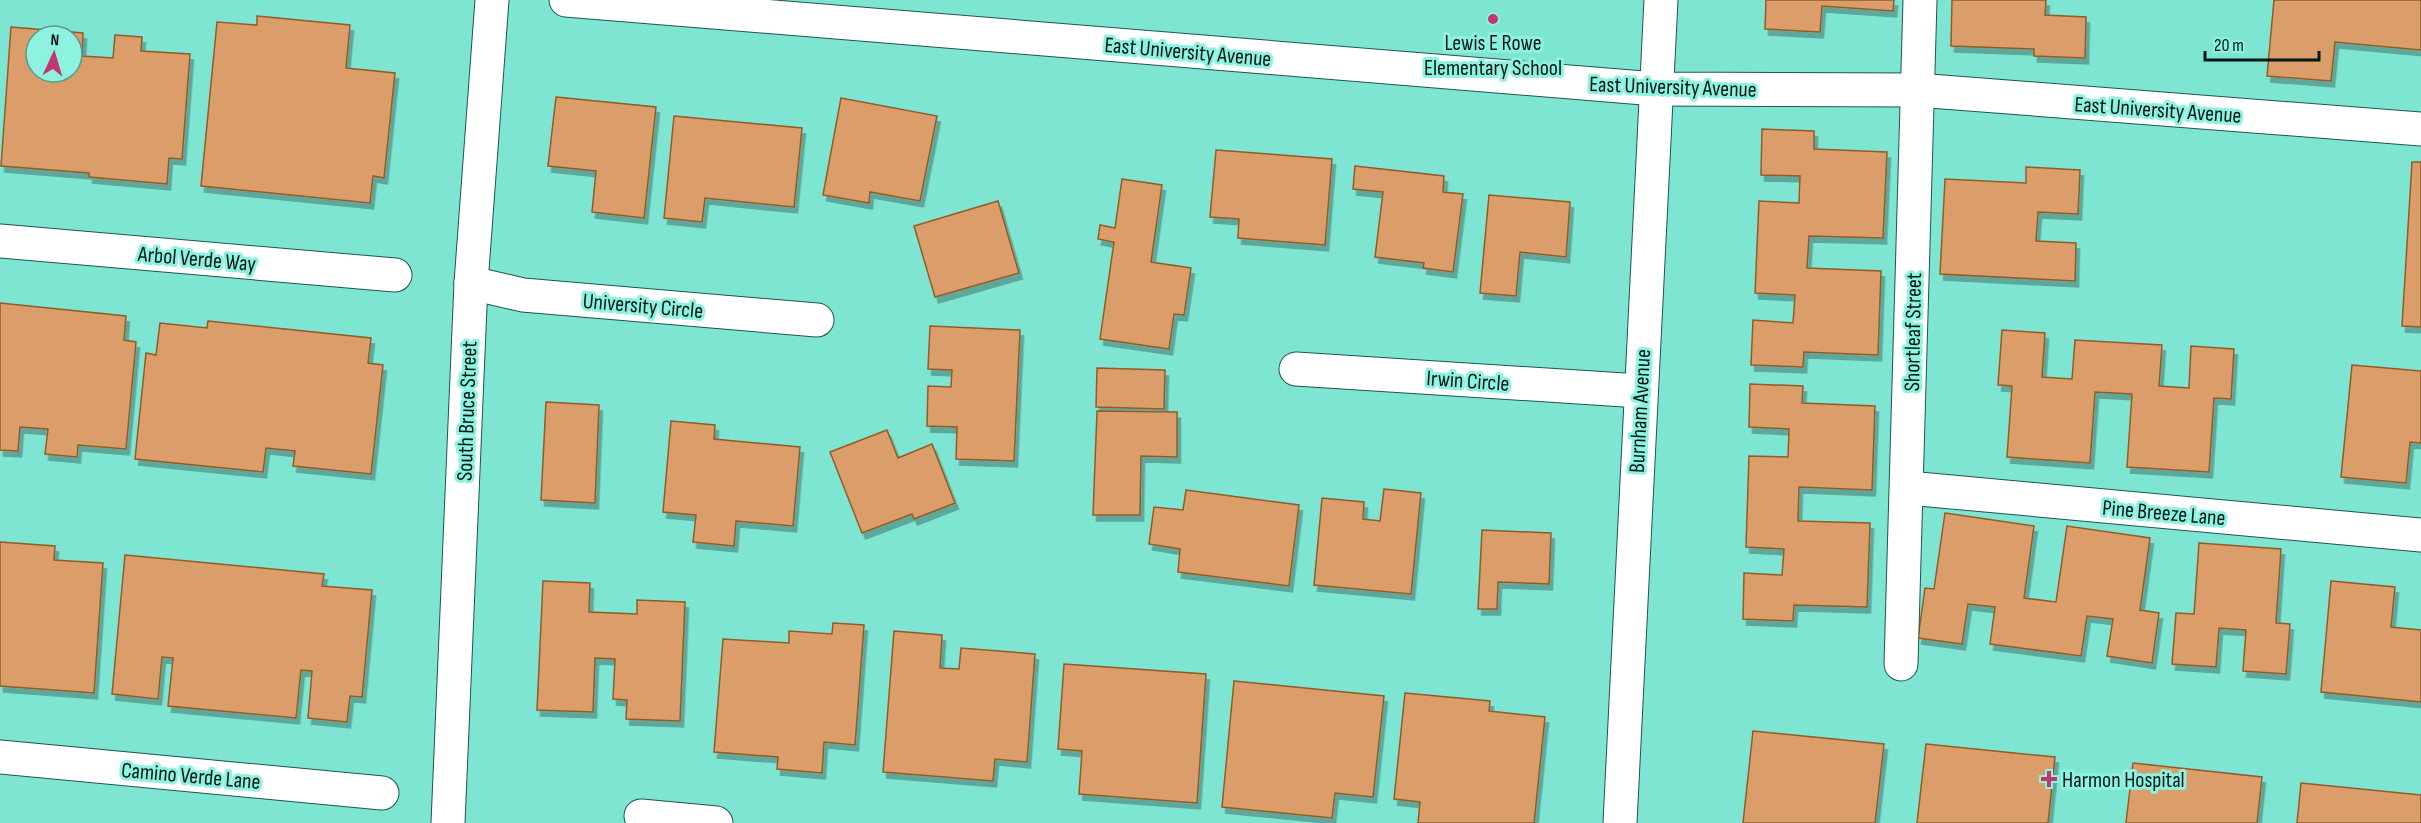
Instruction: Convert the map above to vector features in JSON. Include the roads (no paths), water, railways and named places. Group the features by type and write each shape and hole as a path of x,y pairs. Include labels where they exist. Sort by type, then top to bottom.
{"street":[{"name":"South Bruce Street","path":"448,823 471,283 492,0"},
{"name":"East University Avenue","path":"567,0 1656,89 1917,90 2421,129"},
{"name":"Burnham Avenue","path":"1620,823 1661,0"},
{"name":"Shortleaf Street","path":"1901,664 1908,488 1920,0"},
{"name":"Arbol Verde Way","path":"0,241 394,275"},
{"name":"University Circle","path":"471,283 523,295 817,320"},
{"name":"Irwin Circle","path":"1296,369 1640,391"},
{"name":"Pine Breeze Lane","path":"1908,488 2421,535"},
{"name":"Camino Verde Lane","path":"0,758 382,793"},
{"path":"641,816 716,823"}],"place":[{"name":"Lewis E Rowe Elementary School","path":"1493,19"},
{"name":"Harmon Hospital","path":"2049,779"}]}
